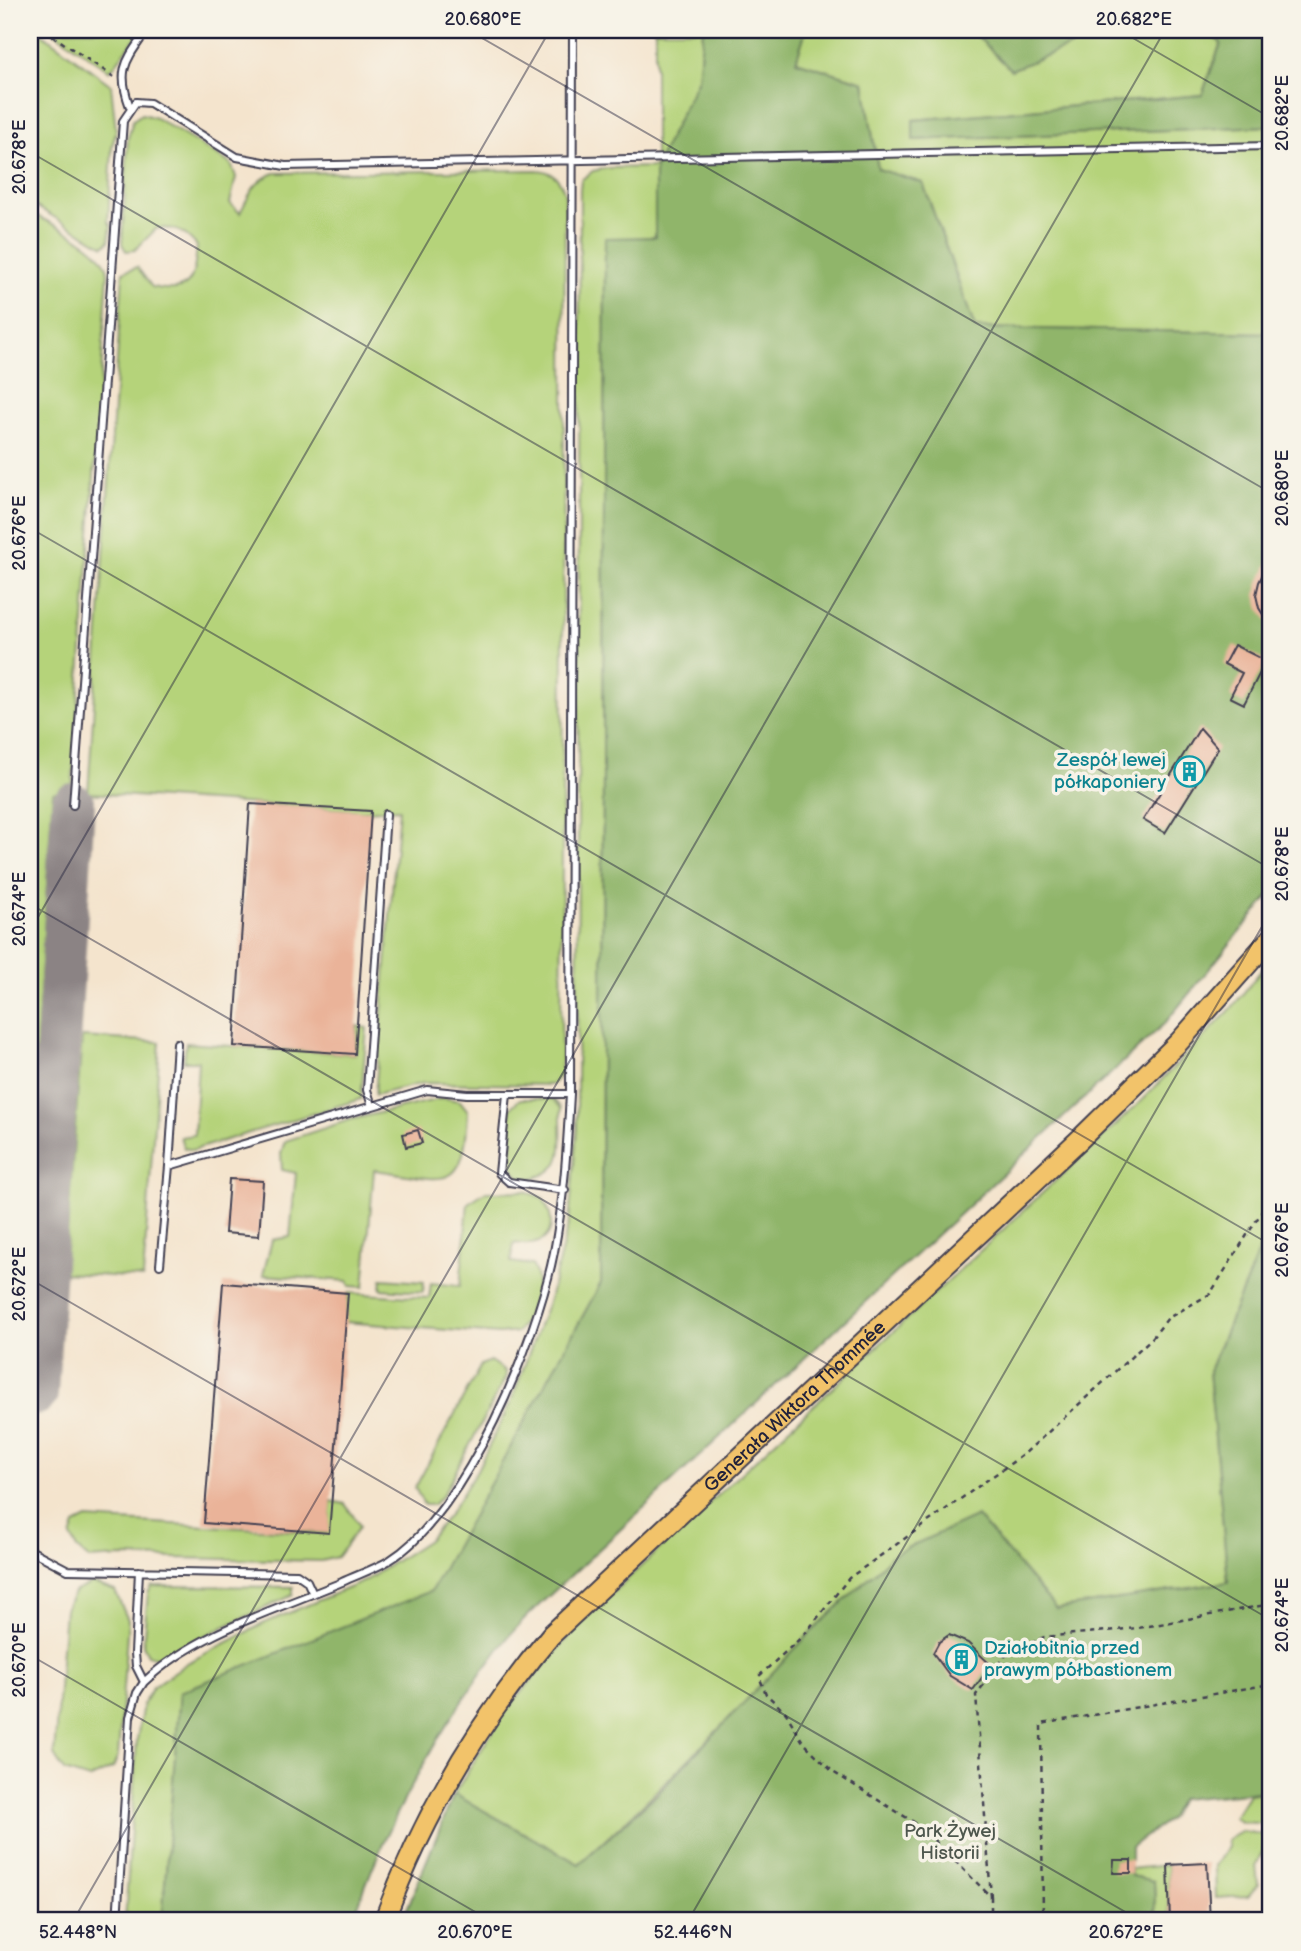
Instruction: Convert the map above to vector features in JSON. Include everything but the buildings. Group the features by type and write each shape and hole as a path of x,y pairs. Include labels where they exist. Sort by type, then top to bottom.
{"main road":[{"name":"Generała Wiktora Thommée","path":"384,1921 414,1848 465,1751 492,1710 551,1635 1140,1081 1208,1012 1271,939"}],"lane":[{"path":"130,107 123,84 123,66 147,30"},
{"path":"117,1921 130,1717 137,1693 144,1682 187,1650 388,1561 409,1547 446,1504 478,1450 522,1358 553,1255 565,1190 570,1094 573,30"},
{"path":"73,804 123,121 130,107 136,102 150,103 237,157 285,166 1271,146"},
{"path":"372,1106 367,1090 386,814"},
{"path":"160,1265 177,1043"},
{"path":"169,1166 427,1090 570,1094"},
{"path":"507,1094 499,1173 509,1182 565,1190"},
{"path":"30,1550 68,1570 297,1574 307,1581 313,1594"},
{"path":"139,1571 135,1653 136,1666 144,1682"},
{"path":"1266,1921 1271,1877"}],"path":[{"path":"44,30 123,84"},
{"path":"991,1897 920,1826 833,1772 803,1742 786,1713 766,1694 759,1676 804,1635 849,1578 1024,1454 1152,1338 1168,1318 1210,1294 1271,1197"},
{"path":"1271,1387 1264,1401 1271,1439"},
{"path":"991,1921 976,1695 1005,1656 1044,1637 1138,1628 1271,1604"},
{"path":"1043,1921 1041,1724 1271,1684"}],"green space":[{"path":"30,30 37,30 111,85 116,131 112,147 108,222 111,225 109,241 104,246 30,203"},
{"path":"51,30 142,30 110,71"},
{"path":"655,30 703,30 698,79 655,167"},
{"path":"703,30 806,30 796,61 864,82 878,169 923,183 975,328 1271,333 1271,894 1165,1023 526,1617 459,1705 417,1775 381,1848 353,1921 162,1921 180,1692 431,1591 601,1283 605,238 655,237 655,167 698,79"},
{"path":"806,30 971,30 1011,69 1110,30 1204,30 1221,42 1202,95 913,120 913,140 1271,126 1271,333 975,328 923,183 878,169 864,82 796,61"},
{"path":"971,30 1110,30 1011,70"},
{"path":"1204,30 1271,30 1271,126 913,140 913,120 1202,95 1221,43"},
{"path":"142,114 156,118 231,164 236,177 230,203 240,213 257,184 275,173 537,170 552,174 563,190 561,1074 552,1085 424,1083 375,1095 399,809 363,811 88,793 123,272 137,267 152,287 183,287 192,276 197,246 180,231 164,228 157,228 135,250 126,251 122,244 128,138 133,120"},
{"path":"655,167 655,237 605,239 601,1283 431,1592 180,1692 162,1921 125,1921 137,1739 143,1704 153,1687 187,1663 265,1623 365,1581 428,1540 449,1515 477,1470 511,1402 550,1296 569,1222 577,1129 580,190 581,180 593,171"},
{"path":"30,212 89,246 106,264 108,274 72,792 53,792 30,1151"},
{"path":"1271,958 1271,1222 1209,1371 1228,1582 1056,1609 895,1553 660,1788 579,1864 454,1794 506,1710 581,1622 1136,1106 1230,1010"},
{"path":"357,1026 367,1028 361,1099 193,1150 184,1148 180,1137 194,1135 198,1061 184,1061 186,1043 355,1054"},
{"path":"82,1037 160,1042 143,1278 64,1273"},
{"path":"444,1098 460,1101 468,1111 462,1158 455,1170 447,1176 434,1178 374,1170 364,1287 350,1286 348,1281 263,1275 272,1240 290,1237 296,1173 282,1170 281,1153 285,1141 349,1120"},
{"path":"520,1099 553,1099 561,1108 561,1147 555,1166 537,1177 521,1180 513,1169 510,1108"},
{"path":"525,1191 543,1198 551,1219 551,1227 543,1240 536,1243 514,1243 511,1262 532,1265 537,1282 531,1309 517,1332 499,1334 345,1322 348,1293 429,1298 431,1283 460,1286 468,1203 485,1192"},
{"name":"Park Żywej Historii","path":"1271,1222 1271,1791 1180,1799 1170,1818 1131,1847 1131,1876 1154,1881 1156,1921 402,1921 454,1794 579,1864 658,1793 810,1633 895,1553 977,1516 1056,1609 1228,1582 1209,1371"},
{"path":"382,1279 424,1282 423,1292 381,1289"},
{"path":"490,1361 505,1371 506,1377 443,1495 433,1505 424,1505 415,1488 481,1365"},
{"path":"331,1501 345,1504 360,1526 337,1557 321,1561 119,1557 90,1559 77,1549 71,1537 75,1525 87,1519 328,1533"},
{"path":"93,1583 115,1591 128,1620 118,1756 113,1768 89,1779 64,1771 54,1755 65,1609 75,1591"},
{"path":"152,1586 293,1587 293,1595 157,1658 148,1655 143,1645 148,1593"},
{"path":"1271,1791 1271,1824 1241,1822 1234,1818 1249,1794"},
{"path":"1243,1831 1270,1836 1256,1865 1258,1885 1248,1896 1216,1898 1215,1865 1228,1847 1227,1840"},
{"path":"1168,1865 1170,1921 1156,1921 1154,1881 1131,1876 1131,1869"},
{"path":"30,1916 95,1917 99,1921 30,1921"}],"taxiway":[{"path":"30,1393 36,1393 73,805"}],"place":[{"name":"Zespół lewej półkaponiery","path":"1189,771"},
{"name":"Działobitnia przed prawym półbastionem","path":"961,1659"}]}
